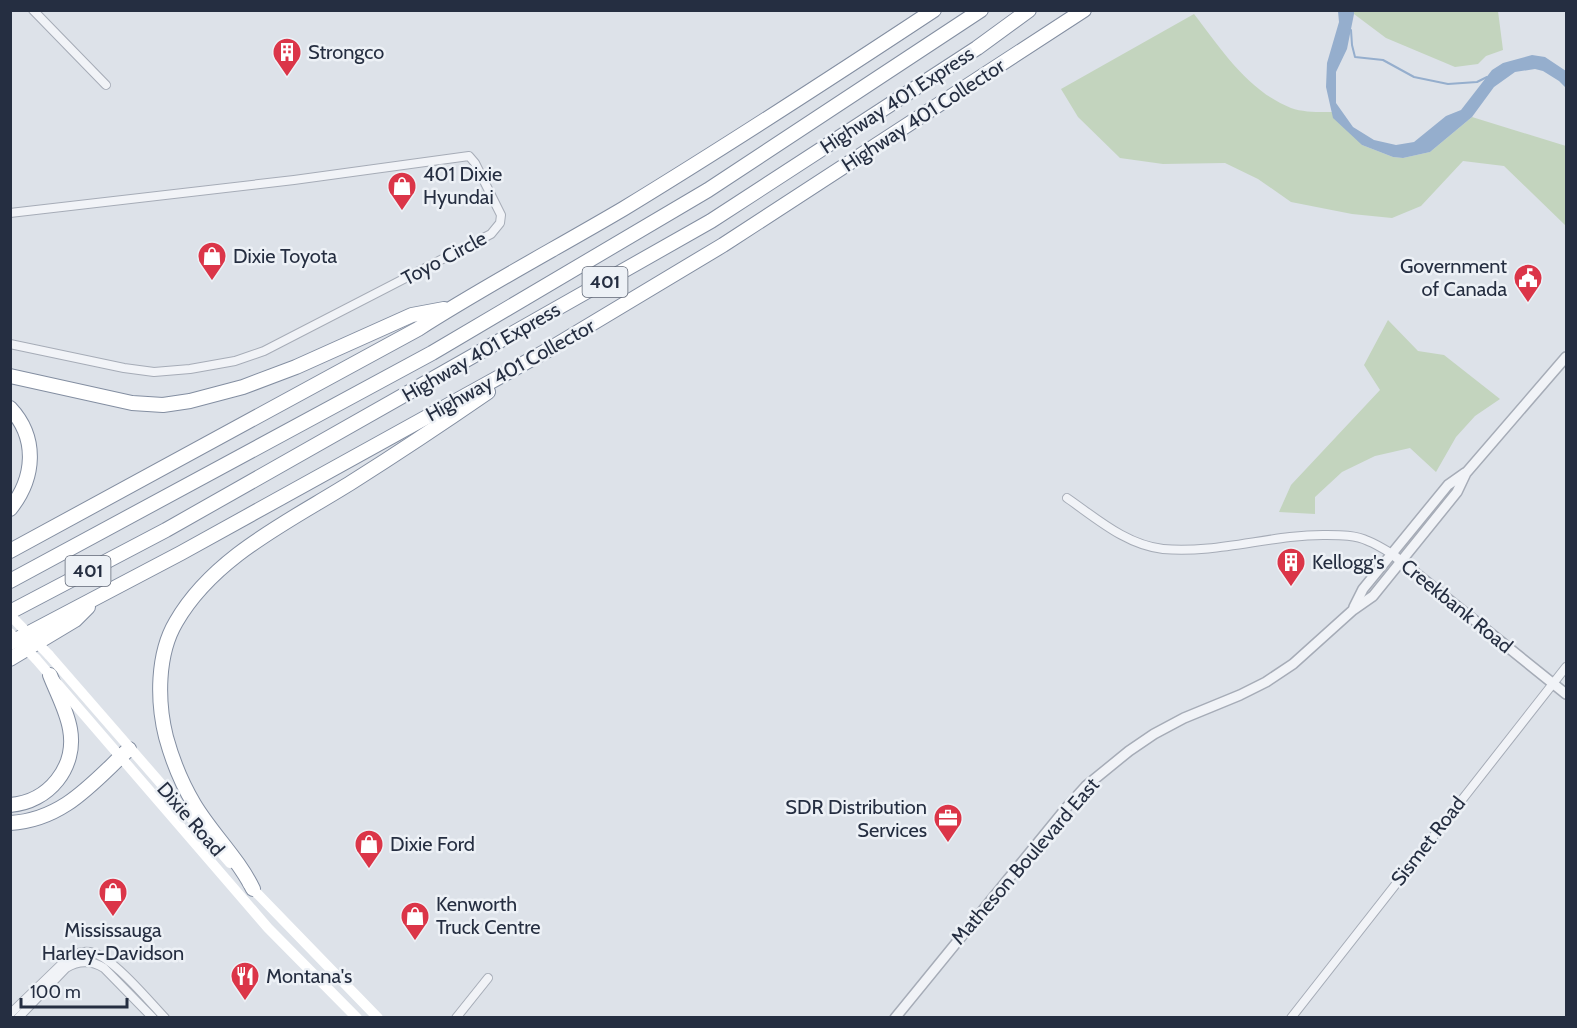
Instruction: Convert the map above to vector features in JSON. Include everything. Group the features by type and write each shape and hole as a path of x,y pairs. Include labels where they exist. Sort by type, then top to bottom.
{"highway":[{"path":"10,551 418,329 760,124 934,10"},
{"name":"Highway 401 Express","path":"10,581 432,353 708,190 981,10"},
{"name":"Highway 401 Express","path":"10,613 166,530 711,221 967,54 1029,10"},
{"name":"Highway 401 Collector","path":"10,644 548,351 723,245 1084,10"},
{"path":"10,376 132,403 163,405 190,401 243,387 296,367 412,315 452,308"},
{"path":"253,889 244,871 194,804 166,737 159,698 161,670 176,623 206,583 254,542 422,437 548,351"},
{"path":"10,408 25,428 31,451 27,478 19,499 10,509"},
{"path":"10,659 75,620 100,596"},
{"path":"10,805 27,802 47,791 67,765 71,748 70,731 50,675"},
{"path":"10,823 25,822 51,814 70,803 125,753"}],"main road":[{"name":"Dixie Road","path":"10,613 49,655 125,753 268,928 357,1017"},
{"name":"Dixie Road","path":"10,633 378,1017"}],"street":[{"path":"33,10 106,86"},
{"name":"Toyo Circle","path":"10,213 282,182 469,156 475,163 501,215 500,223 491,234 264,351 235,361 190,369 154,372 124,369 10,344"},
{"name":"Matheson Boulevard East","path":"895,1017 1086,786 1154,734 1184,718 1266,682 1310,649 1372,596 1402,562 1456,492 1466,473 1566,357"},
{"name":"Matheson Boulevard East","path":"1353,610 1364,589 1448,485 1466,473"},
{"name":"Creekbank Road","path":"1067,498 1114,531 1162,549 1200,548 1306,534 1337,535 1366,540 1392,554 1566,694"},
{"name":"Sismet Road","path":"1291,1017 1566,666"},
{"path":"10,1014 67,958 87,952 99,955 110,964 165,1017"},
{"path":"18,1017 66,968 85,961 104,968 153,1017"},
{"path":"456,1017 488,978"}],"green space":[{"path":"1354,11 1498,11 1503,50 1486,56 1478,64 1455,67 1386,38 1354,14"},
{"path":"1194,14 1236,68 1262,91 1276,101 1296,110 1338,112 1362,145 1393,157 1403,158 1430,152 1472,117 1566,146 1566,226 1504,166 1463,161 1421,206 1392,218 1352,214 1291,202 1258,179 1225,163 1163,164 1120,158 1078,117 1061,89"},
{"path":"1388,320 1418,351 1444,355 1500,399 1475,416 1456,437 1436,472 1410,448 1375,456 1342,472 1315,497 1315,514 1279,512 1291,485 1380,390 1364,365"}],"water":[{"path":"1338,11 1354,11 1354,14 1347,49 1336,72 1336,103 1353,127 1374,140 1396,145 1414,142 1446,116 1461,110 1492,70 1503,63 1532,55 1545,57 1566,71 1566,88 1543,71 1535,69 1515,72 1494,87 1472,117 1430,152 1403,158 1393,157 1362,145 1333,118 1326,87 1327,63 1339,22"}],"waterway":[{"path":"1351,30 1355,57 1383,60 1414,77 1448,84 1477,82 1487,77"}],"place":[{"name":"Strongco","path":"287,78"},
{"name":"401 Dixie Hyundai","path":"402,212"},
{"name":"Dixie Toyota","path":"212,282"},
{"name":"Government of Canada","path":"1528,304"},
{"name":"Kellogg's","path":"1291,588"},
{"name":"SDR Distribution Services","path":"948,844"},
{"name":"Dixie Ford","path":"369,870"},
{"name":"Mississauga Harley-Davidson","path":"113,918"},
{"name":"Kenworth Truck Centre","path":"415,942"},
{"name":"Montana's","path":"245,1002"}]}
